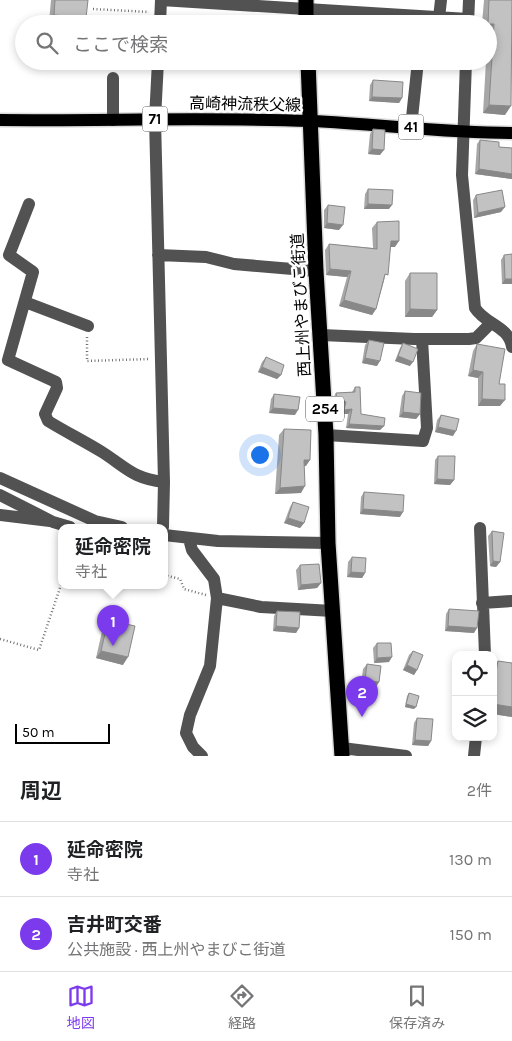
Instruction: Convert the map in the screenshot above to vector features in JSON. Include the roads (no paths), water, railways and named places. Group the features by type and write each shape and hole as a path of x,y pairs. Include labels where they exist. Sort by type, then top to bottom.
{"highway":[{"name":"西上州やまびこ街道","path":"308,70 316,271 326,435 328,543 342,752"}],"main road":[{"name":"高崎神流秩父線","path":"0,120 310,121"},
{"name":"41","path":"310,121 411,127 463,133 512,133"}],"street":[{"path":"160,15 161,0 358,15"},
{"path":"439,15 440,0"},
{"path":"468,15 469,0"},
{"path":"158,70 155,119 164,482 163,524"},
{"path":"411,127 417,70"},
{"path":"466,70 462,175 476,308 480,316 508,334 512,347"},
{"path":"113,78 113,120"},
{"path":"29,204 9,255 33,272 8,360 56,382 57,388 45,414 48,421 104,453 130,473 146,480 164,482"},
{"path":"158,256 206,257 234,264 316,271"},
{"path":"26,302 88,326"},
{"path":"321,335 422,339 476,338 491,323"},
{"path":"326,435 423,441 427,428 422,339"},
{"path":"0,478 95,521 108,524"},
{"path":"0,495 53,522"},
{"path":"0,515 60,524"},
{"path":"480,528 485,651"},
{"path":"168,536 189,539 328,543"},
{"path":"189,539 192,550 214,580 217,598 210,666 190,715 186,733 193,747 202,756"},
{"path":"217,598 261,607 334,611"},
{"path":"482,603 512,601"},
{"path":"474,756 476,741"},
{"path":"342,752 406,756"}],"place":[{"name":"延命密院","path":"113,646"},
{"name":"吉井町交番","path":"362,717"}]}
